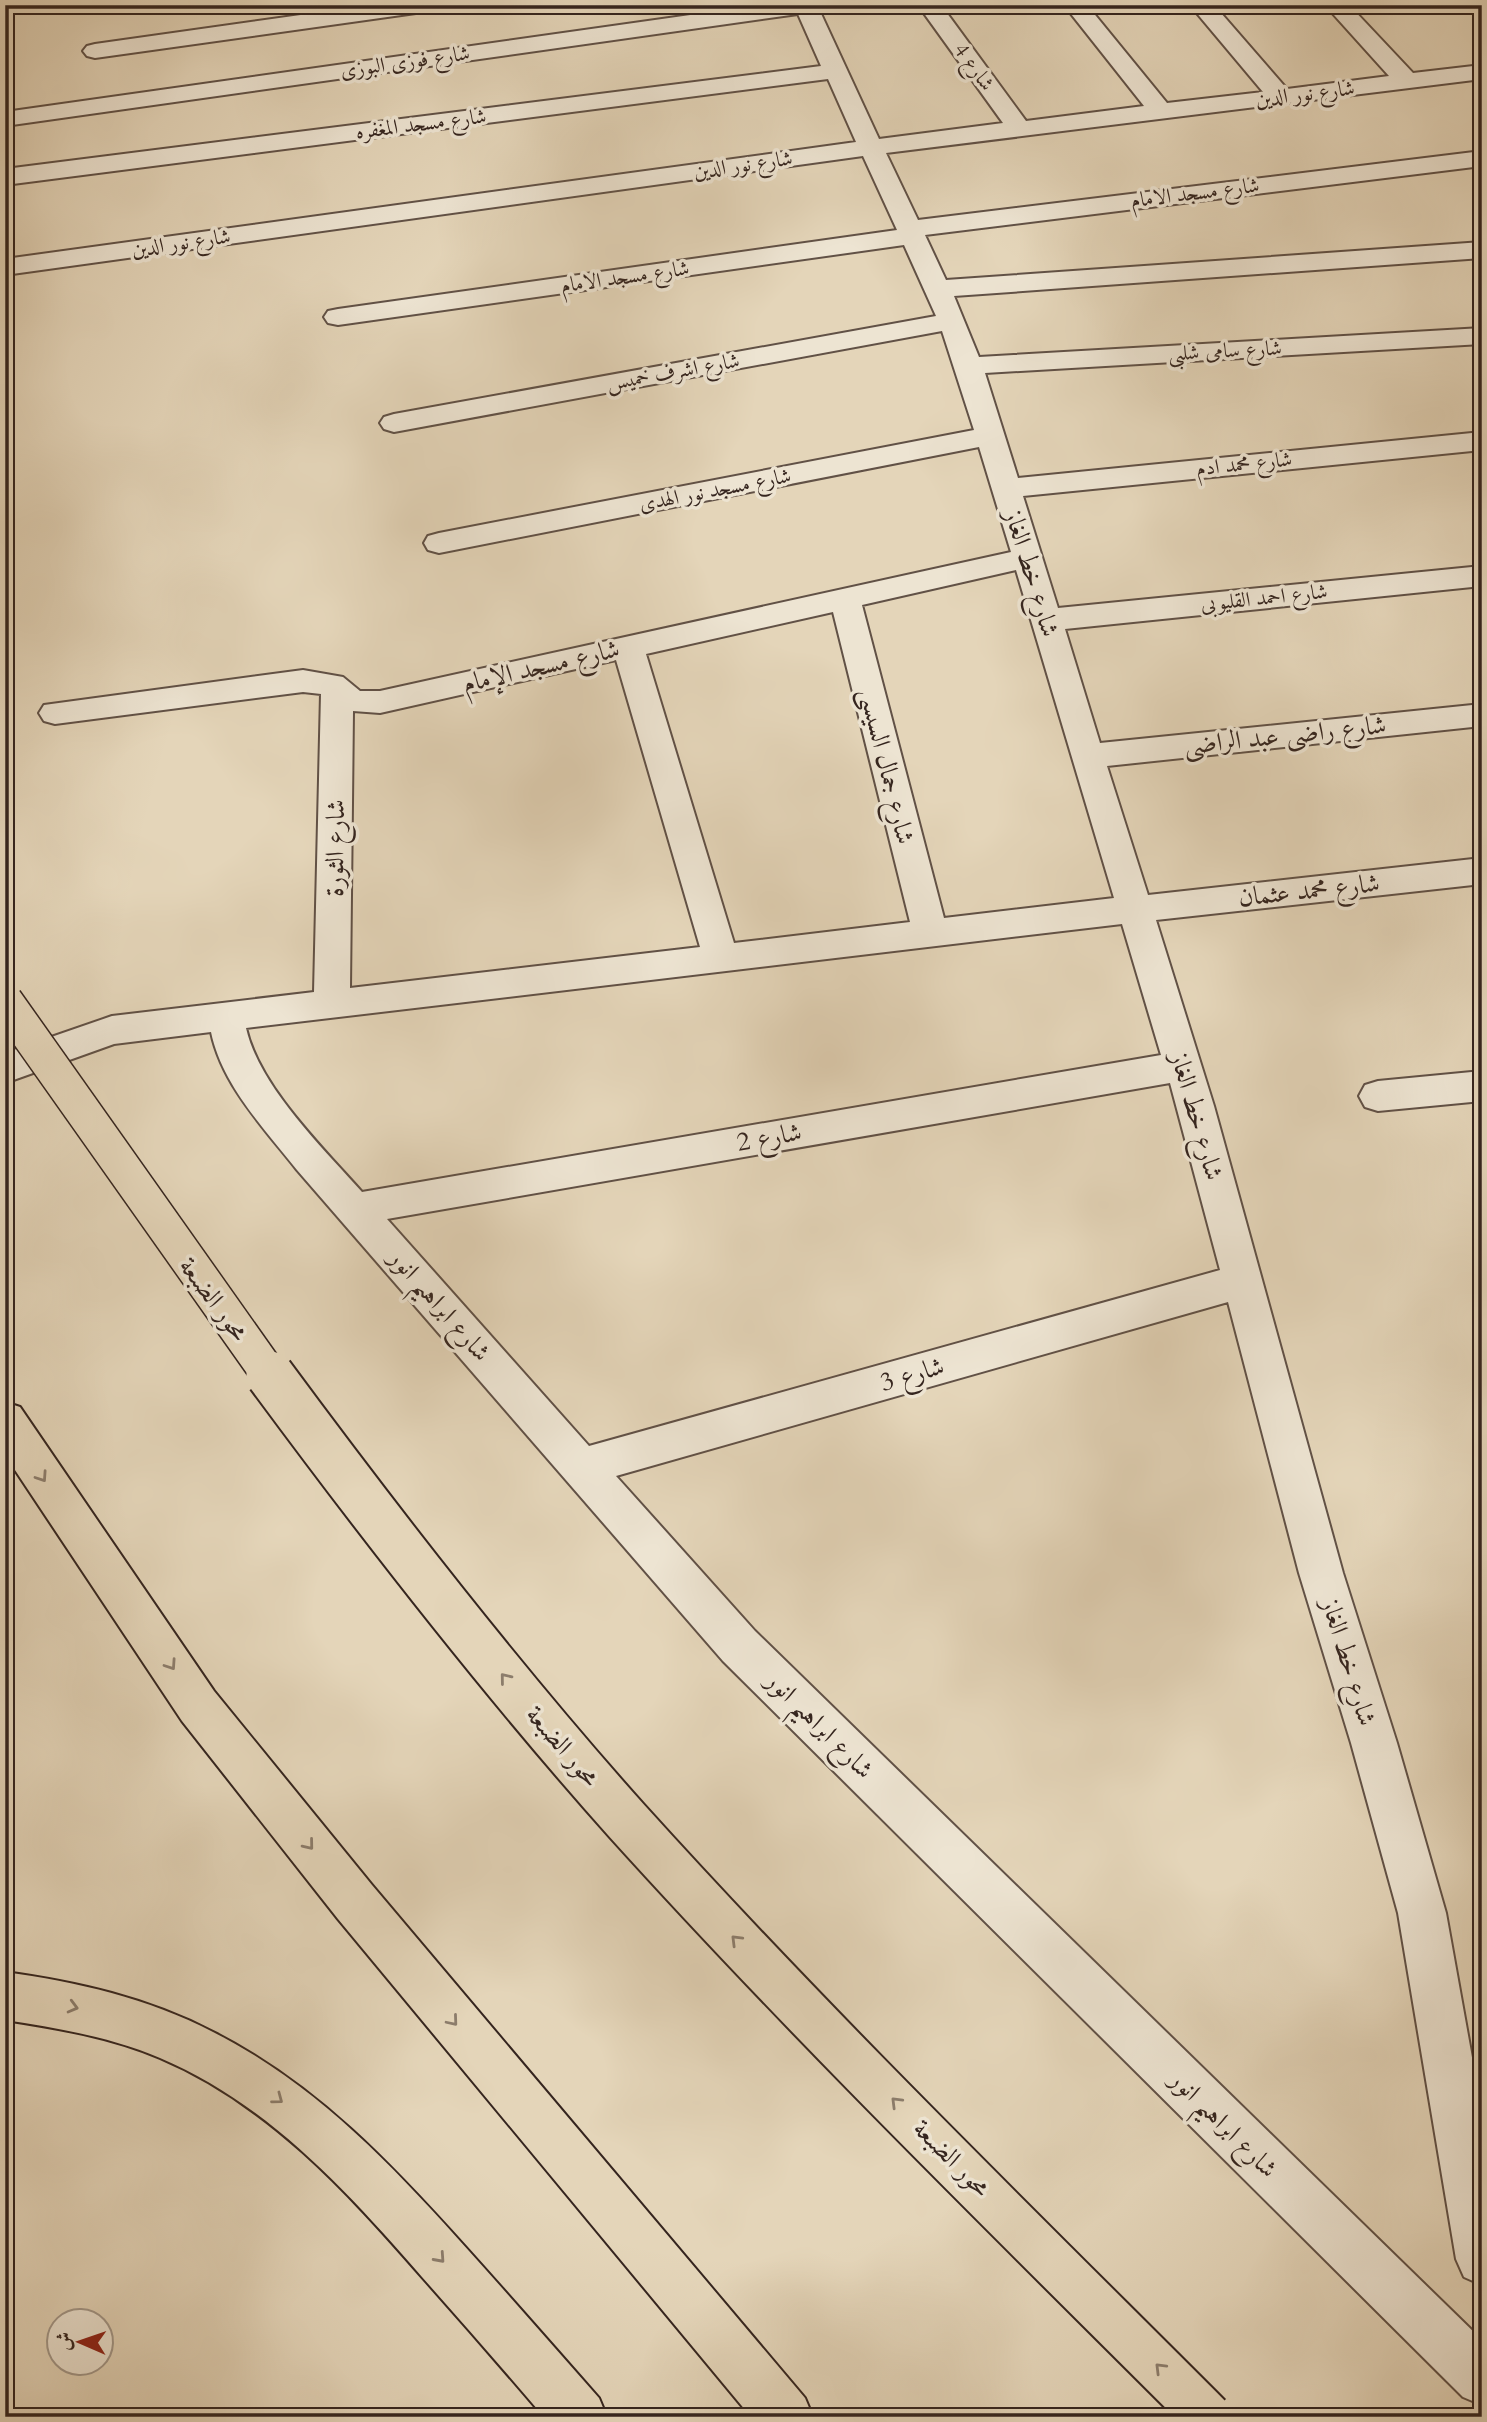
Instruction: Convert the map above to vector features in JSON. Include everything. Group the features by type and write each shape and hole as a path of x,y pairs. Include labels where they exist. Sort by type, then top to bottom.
{"highway":[{"name":"محور الضبعة","path":"5,1001 176,1247 401,1549 547,1729 720,1924 1208,2417"},
{"path":"5,1420 198,1706 372,1923 786,2417"},
{"path":"5,1996 60,2004 128,2022 194,2047 256,2082 314,2126 368,2177 580,2417"}],"street":[{"path":"95,51 423,5"},
{"name":"شارع 4","path":"929,5 1020,129"},
{"path":"1075,5 1161,112"},
{"path":"1201,5 1280,97"},
{"path":"1336,5 1407,81"},
{"name":"شارع خط الغاز","path":"805,6 945,305 969,366 1183,1066 1321,1573 1374,1743 1422,1913 1482,2259"},
{"name":"شارع فوزى البوزى","path":"5,119 805,6"},
{"name":"شارع مسجد المغفره","path":"5,177 836,71"},
{"name":"شارع نور الدين","path":"5,267 871,147 1482,72"},
{"name":"شارع مسجد الامام","path":"338,317 911,232 1482,158"},
{"name":"شارع اشرف خميس","path":"394,423 945,305 1482,250"},
{"name":"شارع سامى شلبى","path":"969,366 1482,336"},
{"name":"شارع مسجد نور الهدى","path":"439,543 991,436"},
{"name":"شارع محمد ادم","path":"1006,488 1482,441"},
{"name":"شارع مسجد الإمام","path":"55,713 303,681 332,685 337,692 354,701 380,702 1028,558"},
{"name":"شارع احمد القليوبى","path":"1046,620 1482,576"},
{"name":"شارع جمال السيسى","path":"845,598 930,933"},
{"path":"628,647 721,959"},
{"name":"شارع الثورة","path":"332,1005 337,692"},
{"name":"شارع راضى عبد الراضى","path":"1089,756 1482,715"},
{"name":"شارع محمد عثمان","path":"5,1068 112,1030 1135,909 1482,871"},
{"name":"شارع ابراهيم انور","path":"226,1018 234,1055 262,1099 355,1209 739,1646 1482,2378"},
{"name":"شارع 2","path":"355,1209 1183,1066"},
{"path":"1378,1096 1482,1086"},
{"name":"شارع 3","path":"582,1466 1242,1280"}]}
